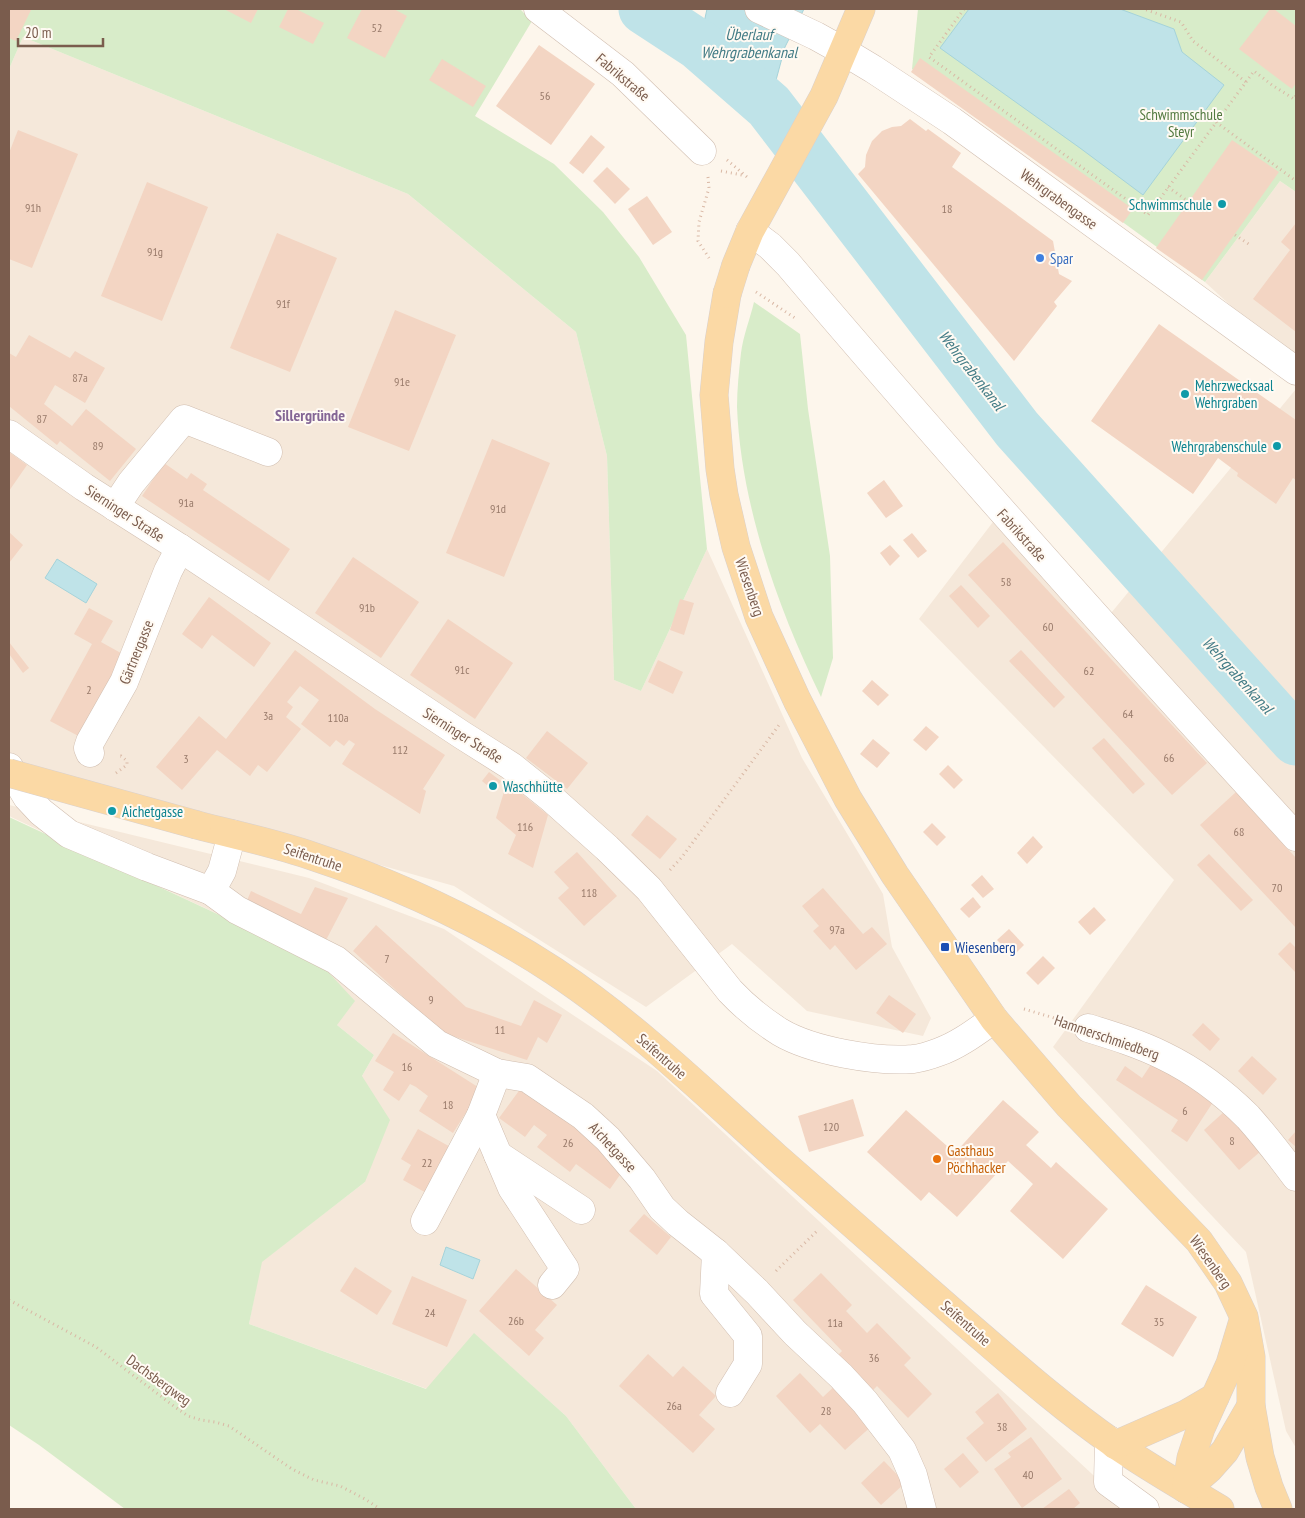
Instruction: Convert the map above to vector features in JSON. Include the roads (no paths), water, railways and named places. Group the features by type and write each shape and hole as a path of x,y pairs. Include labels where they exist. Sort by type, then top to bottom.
{"main road":[{"path":"843,51 861,9"},
{"name":"Wiesenberg","path":"843,51 824,96 750,231 723,263 727,294 719,342 714,395 720,469 736,547 759,617 797,700 848,799 895,876 994,1019 1068,1106 1199,1241 1228,1283 1244,1317 1252,1357 1251,1406 1260,1456 1278,1509"},
{"name":"Seifentruhe","path":"9,773 309,855 374,878 451,912 493,934 554,972 606,1008 1044,1390 1112,1443 1156,1472 1220,1509"},
{"path":"1186,1489 1191,1458 1201,1428 1230,1364 1244,1317"},
{"path":"1112,1443 1186,1414 1215,1397"},
{"name":"Wiesenberg","path":"1186,1489 1209,1469 1224,1451 1251,1406"}],"street":[{"name":"Fabrikstraße","path":"538,9 623,74 705,160"},
{"name":"Wehrgrabengasse","path":"759,9 843,51 952,121 1296,371"},
{"name":"Fabrikstraße","path":"750,231 770,246 788,264 1001,511 1112,636 1296,837"},
{"path":"115,507 131,483 184,419 268,452"},
{"name":"Sierninger Straße","path":"9,434 115,507 511,766 607,848 649,889 730,991 744,1006 782,1032 806,1043 842,1053 886,1059 915,1059 941,1051 964,1040 994,1019"},
{"name":"Gärtnergasse","path":"90,753 88,748 124,682 168,571 180,548"},
{"name":"Aichetgasse","path":"9,767 27,798 41,812 69,834 147,867 211,891 237,910 336,960 437,1044 497,1073 527,1078 584,1116 608,1139 642,1178 662,1208 716,1253 757,1292 795,1333 841,1376 865,1402 902,1450 913,1475 922,1509"},
{"path":"211,891 222,871 232,834"},
{"name":"Hammerschmiedberg","path":"1088,1028 1128,1041 1164,1056 1199,1077 1224,1095 1248,1117 1296,1177"},
{"path":"425,1221 481,1115 497,1073"},
{"path":"481,1115 512,1188 566,1269 552,1285"},
{"path":"498,1155 581,1210"},
{"path":"716,1253 714,1294 748,1336 748,1364 730,1393"},
{"path":"1112,1443 1108,1482 1145,1509"}],"water":[{"name":"Überlauf Wehrgrabenkanal","path":"707,9 804,9 785,47 769,106 699,45"},
{"path":"969,9 1120,9 1174,29 1182,52 1224,85 1143,195 940,48"},
{"path":"57,559 97,584 86,603 45,578"},
{"path":"446,1247 480,1260 473,1279 440,1265"}],"waterway":[{"name":"Wehrgrabenkanal","path":"644,9 699,45 769,106 1017,429 1296,740"}],"place":[{"name":"Schwimmschule","path":"1222,204"},
{"name":"Spar","path":"1040,258"},
{"name":"Mehrzwecksaal Wehrgraben","path":"1185,394"},
{"name":"Wehrgrabenschule","path":"1277,446"},
{"name":"Waschhütte","path":"493,786"},
{"name":"Aichetgasse","path":"112,811"},
{"name":"Wiesenberg","path":"945,947"},
{"name":"Gasthaus Pöchhacker","path":"937,1159"}],"district":[{"name":"Sillergründe","path":"310,415"}],"park label":[{"name":"Schwimmschule Steyr","path":"1181,122"}]}
